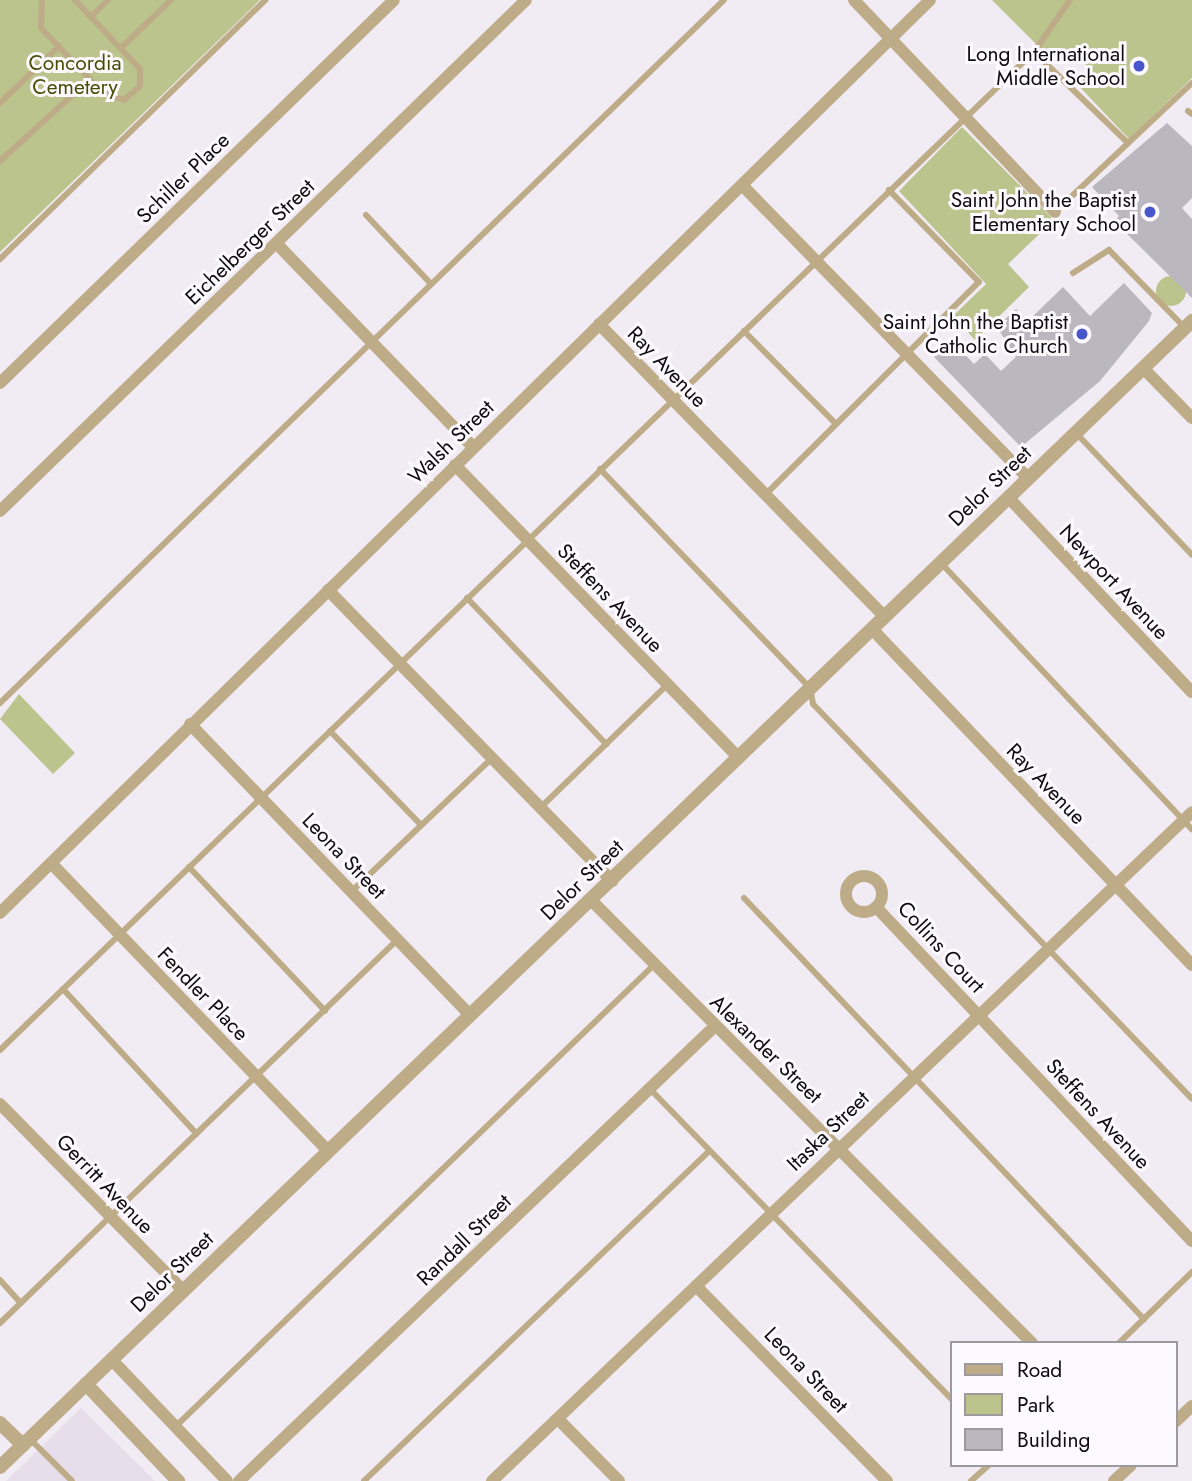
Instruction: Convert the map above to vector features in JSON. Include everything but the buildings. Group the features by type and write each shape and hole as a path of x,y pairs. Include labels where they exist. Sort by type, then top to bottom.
{"street":[{"name":"Schiller Place","path":"0,383 394,0"},
{"name":"Eichelberger Street","path":"0,512 526,0"},
{"path":"854,0 1055,212"},
{"name":"Walsh Street","path":"0,913 930,0"},
{"path":"742,184 1028,478"},
{"path":"276,243 473,447"},
{"name":"Ray Avenue","path":"599,324 885,617"},
{"name":"Delor Street","path":"0,1467 470,1014 592,901 1188,324"},
{"path":"1143,368 1192,418"},
{"name":"Steffens Avenue","path":"455,465 738,757"},
{"name":"Newport Avenue","path":"1008,497 1192,692"},
{"path":"328,590 612,881"},
{"name":"Ray Avenue","path":"872,629 1192,965"},
{"name":"Leona Street","path":"190,724 470,1014"},
{"name":"Itaska Street","path":"492,1481 977,1013 1115,884 1189,820"},
{"name":"Fendler Place","path":"51,863 118,936 328,1151"},
{"name":"Alexander Street","path":"592,901 1030,1341"},
{"name":"Collins Court","path":"876,907 977,1013"},
{"name":"Steffens Avenue","path":"977,1013 1192,1241"},
{"name":"Randall Street","path":"239,1481 715,1026"},
{"name":"Gerritt Avenue","path":"0,1104 109,1219 183,1290"},
{"name":"Leona Street","path":"696,1286 887,1481"},
{"path":"111,1359 227,1481"},
{"path":"86,1384 178,1481"},
{"path":"1178,1419 1192,1406"},
{"path":"558,1419 619,1481"},
{"path":"0,1423 26,1442"},
{"path":"1114,1481 1128,1467"}],"lane":[{"path":"42,0 41,27 90,79 108,97 132,95 142,77 121,47 75,0"},
{"path":"92,16 107,0"},
{"path":"121,47 171,0"},
{"path":"0,258 265,0"},
{"path":"0,703 724,0"},
{"path":"0,1050 1034,51 1070,0"},
{"path":"0,103 59,46"},
{"path":"1034,51 1128,143"},
{"path":"0,161 90,79"},
{"path":"1055,212 1192,83"},
{"path":"765,495 979,282 889,190"},
{"path":"366,215 431,284"},
{"path":"1073,273 1109,250 1188,324"},
{"path":"744,331 836,424"},
{"path":"1076,432 1192,555"},
{"path":"600,469 810,688 813,704 1192,1099"},
{"path":"941,563 1189,820"},
{"path":"467,598 606,744"},
{"path":"540,808 667,685"},
{"path":"330,731 421,825"},
{"path":"352,891 492,758"},
{"path":"189,867 325,1011"},
{"path":"744,898 1144,1319"},
{"path":"0,1323 398,939"},
{"path":"175,1427 655,964"},
{"path":"63,989 197,1134"},
{"path":"650,1089 950,1398"},
{"path":"364,1481 709,1151"},
{"path":"1121,1341 1192,1272"},
{"path":"0,1280 21,1303"},
{"path":"26,1442 72,1481"},
{"path":"971,1481 987,1467"}],"shaded area":[{"path":"81,1408 155,1481 6,1481"}],"green space":[{"name":"Concordia Cemetery","path":"0,0 260,0 0,252"},
{"name":"Long International Middle School","path":"992,0 1192,0 1192,78 1129,139 1076,83 1090,69 1070,49 1055,63"},
{"path":"962,127 1054,220 1008,264 1029,287 975,340 953,316 986,284 899,191"},
{"path":"1171,276 1181,281 1186,291 1181,301 1171,306 1161,301 1156,291 1161,281"},
{"path":"19,694 75,753 53,774 0,719"}],"place":[{"name":"Long International Middle School","path":"1139,66"},
{"name":"Saint John the Baptist Elementary School","path":"1150,212"},
{"name":"Saint John the Baptist Catholic Church","path":"1082,334"}]}
